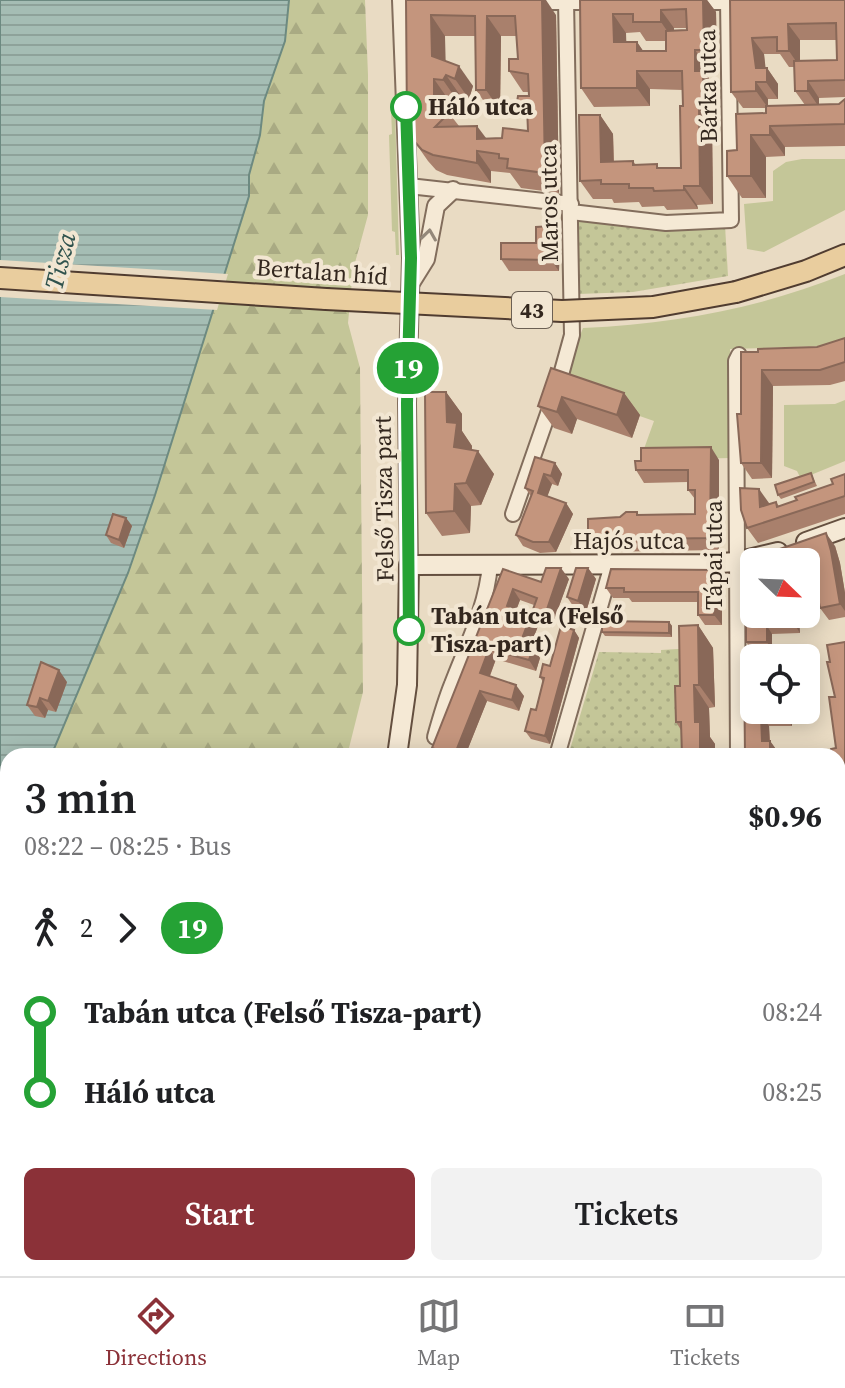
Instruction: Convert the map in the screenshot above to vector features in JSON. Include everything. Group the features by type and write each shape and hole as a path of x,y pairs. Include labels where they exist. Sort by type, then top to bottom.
{"main road":[{"name":"Bertalan híd","path":"0,278 562,311 653,307 736,292 806,271 845,255"},
{"name":"Hajós utca","path":"409,565 736,562 774,553 845,528"},
{"name":"Felső Tisza part","path":"398,748 407,685 409,565"}],"street":[{"path":"401,0 419,2"},
{"name":"Felső Tisza part","path":"401,0 409,186 409,565"},
{"name":"Maros utca","path":"513,514 572,335 566,1"},
{"name":"Bárka utca","path":"571,208 666,223 731,220 728,1"},
{"path":"520,2 611,2"},
{"path":"670,2 758,2"},
{"path":"409,186 571,208"},
{"path":"410,284 426,259 436,206 453,190"},
{"name":"Tápai utca","path":"738,748 736,361 739,355"},
{"path":"435,737 451,685 474,635 487,589 490,565"},
{"path":"559,748 612,565"}],"green space":[{"path":"289,0 365,0 368,215 353,270 348,323 360,368 363,692 349,748 54,748 128,573 155,495 249,196 249,175 260,135 264,101 285,41"},
{"path":"391,110 395,110 399,255 396,255 395,232 392,231"},
{"path":"845,159 845,210 764,252 747,249 744,204 773,201 773,171 786,162"},
{"path":"579,217 725,225 728,276 633,292 579,294"},
{"path":"845,274 845,339 825,346 730,349 731,458 640,460 654,421 559,388 583,328 717,312 780,296"},
{"path":"845,400 845,461 801,479 797,471 784,466 784,405 835,404"},
{"path":"695,648 695,748 570,748 599,652 661,653 661,650"}],"water":[{"name":"Tisza","path":"0,0 289,0 285,41 264,101 260,135 249,175 249,196 128,573 54,748 0,748"}],"pier":[{"path":"0,260 228,274 217,310 0,297"}],"building":[{"path":"406,0 542,0 545,173 507,168 508,159 499,158 499,154 477,151 477,163 433,155 422,150 414,141 407,125","holes":["431,15 475,16 476,90 486,90 487,16 515,16 518,59 509,59 509,71 528,74 529,96 518,96 517,102 518,107 527,107 528,131 503,128 502,138 477,139 477,126 435,127 449,113 440,103 434,103 434,79 443,80 446,75 455,79 459,66 432,56"]},
{"path":"580,0 703,0 704,50 695,50 695,71 703,71 704,106 699,106 700,186 654,191 653,188 629,188 629,184 601,184 601,180 580,181 579,115 600,115 601,162 633,161 633,165 657,164 657,168 681,168 682,71 637,71 637,88 581,88","holes":["686,9 687,30 666,31 666,51 637,51 637,42 614,42 613,14 633,14 633,22 661,22 661,10"]},
{"path":"730,0 845,0 845,80 808,81 808,91 795,91 794,61 837,60 836,23 788,24 789,51 777,51 777,37 752,38 756,68 767,68 767,82 756,82 756,91 731,92"},
{"path":"845,99 845,124 770,126 770,135 751,135 751,176 727,176 727,151 737,150 736,114 766,113 766,106 839,104"},
{"path":"552,226 551,260 501,259 501,243 536,243 536,227"},
{"path":"845,338 845,362 820,370 762,370 761,463 741,463 737,414 741,414 741,352 817,347"},
{"path":"551,368 624,393 617,415 562,397 557,412 538,406"},
{"path":"425,392 446,392 447,422 457,423 454,447 478,451 466,483 455,484 454,511 426,513"},
{"path":"711,447 710,538 588,540 588,519 620,517 626,512 637,512 637,515 695,514 695,490 688,490 688,470 636,470 635,461 641,461 641,448"},
{"path":"535,457 555,463 551,476 544,474 538,493 566,503 549,542 533,542 516,535 533,491 525,488"},
{"path":"811,473 814,482 778,495 775,485"},
{"path":"845,474 845,496 747,528 741,510 740,488 759,489 760,507 776,502 777,507 797,500 795,497 833,484 831,479"},
{"path":"113,514 126,518 119,540 106,535"},
{"path":"826,533 840,604 820,608 820,548 783,548"},
{"path":"546,568 561,568 544,618 531,615 523,636 523,644 533,648 529,660 489,649 480,673 516,685 512,700 480,691 457,748 432,748 503,569 541,582","holes":["513,589 537,598 531,615 507,606"]},
{"path":"576,568 588,568 578,601 567,597"},
{"path":"611,569 715,570 714,615 698,615 698,592 624,592 624,588 606,588"},
{"path":"602,621 669,622 669,633 602,632"},
{"path":"698,625 699,685 694,685 695,722 700,722 700,748 682,748 681,722 676,722 675,686 680,686 679,626"},
{"path":"561,626 574,630 545,736 525,731 531,709 536,710 544,678 540,677 543,664 550,666"},
{"path":"746,628 767,628 767,642 746,642"},
{"path":"845,642 845,748 836,748 829,697 835,697 827,662 830,662 827,645"},
{"path":"41,662 59,670 48,701 40,698 37,707 27,705"},
{"path":"745,724 761,724 762,741 770,741 770,748 745,748"}],"bus line":[{"name":"19","path":"406,107 411,258 407,403 409,630"}],"place":[{"name":"Háló utca","path":"406,107"},
{"name":"Tabán utca (Felső Tisza-part)","path":"409,630"}]}
